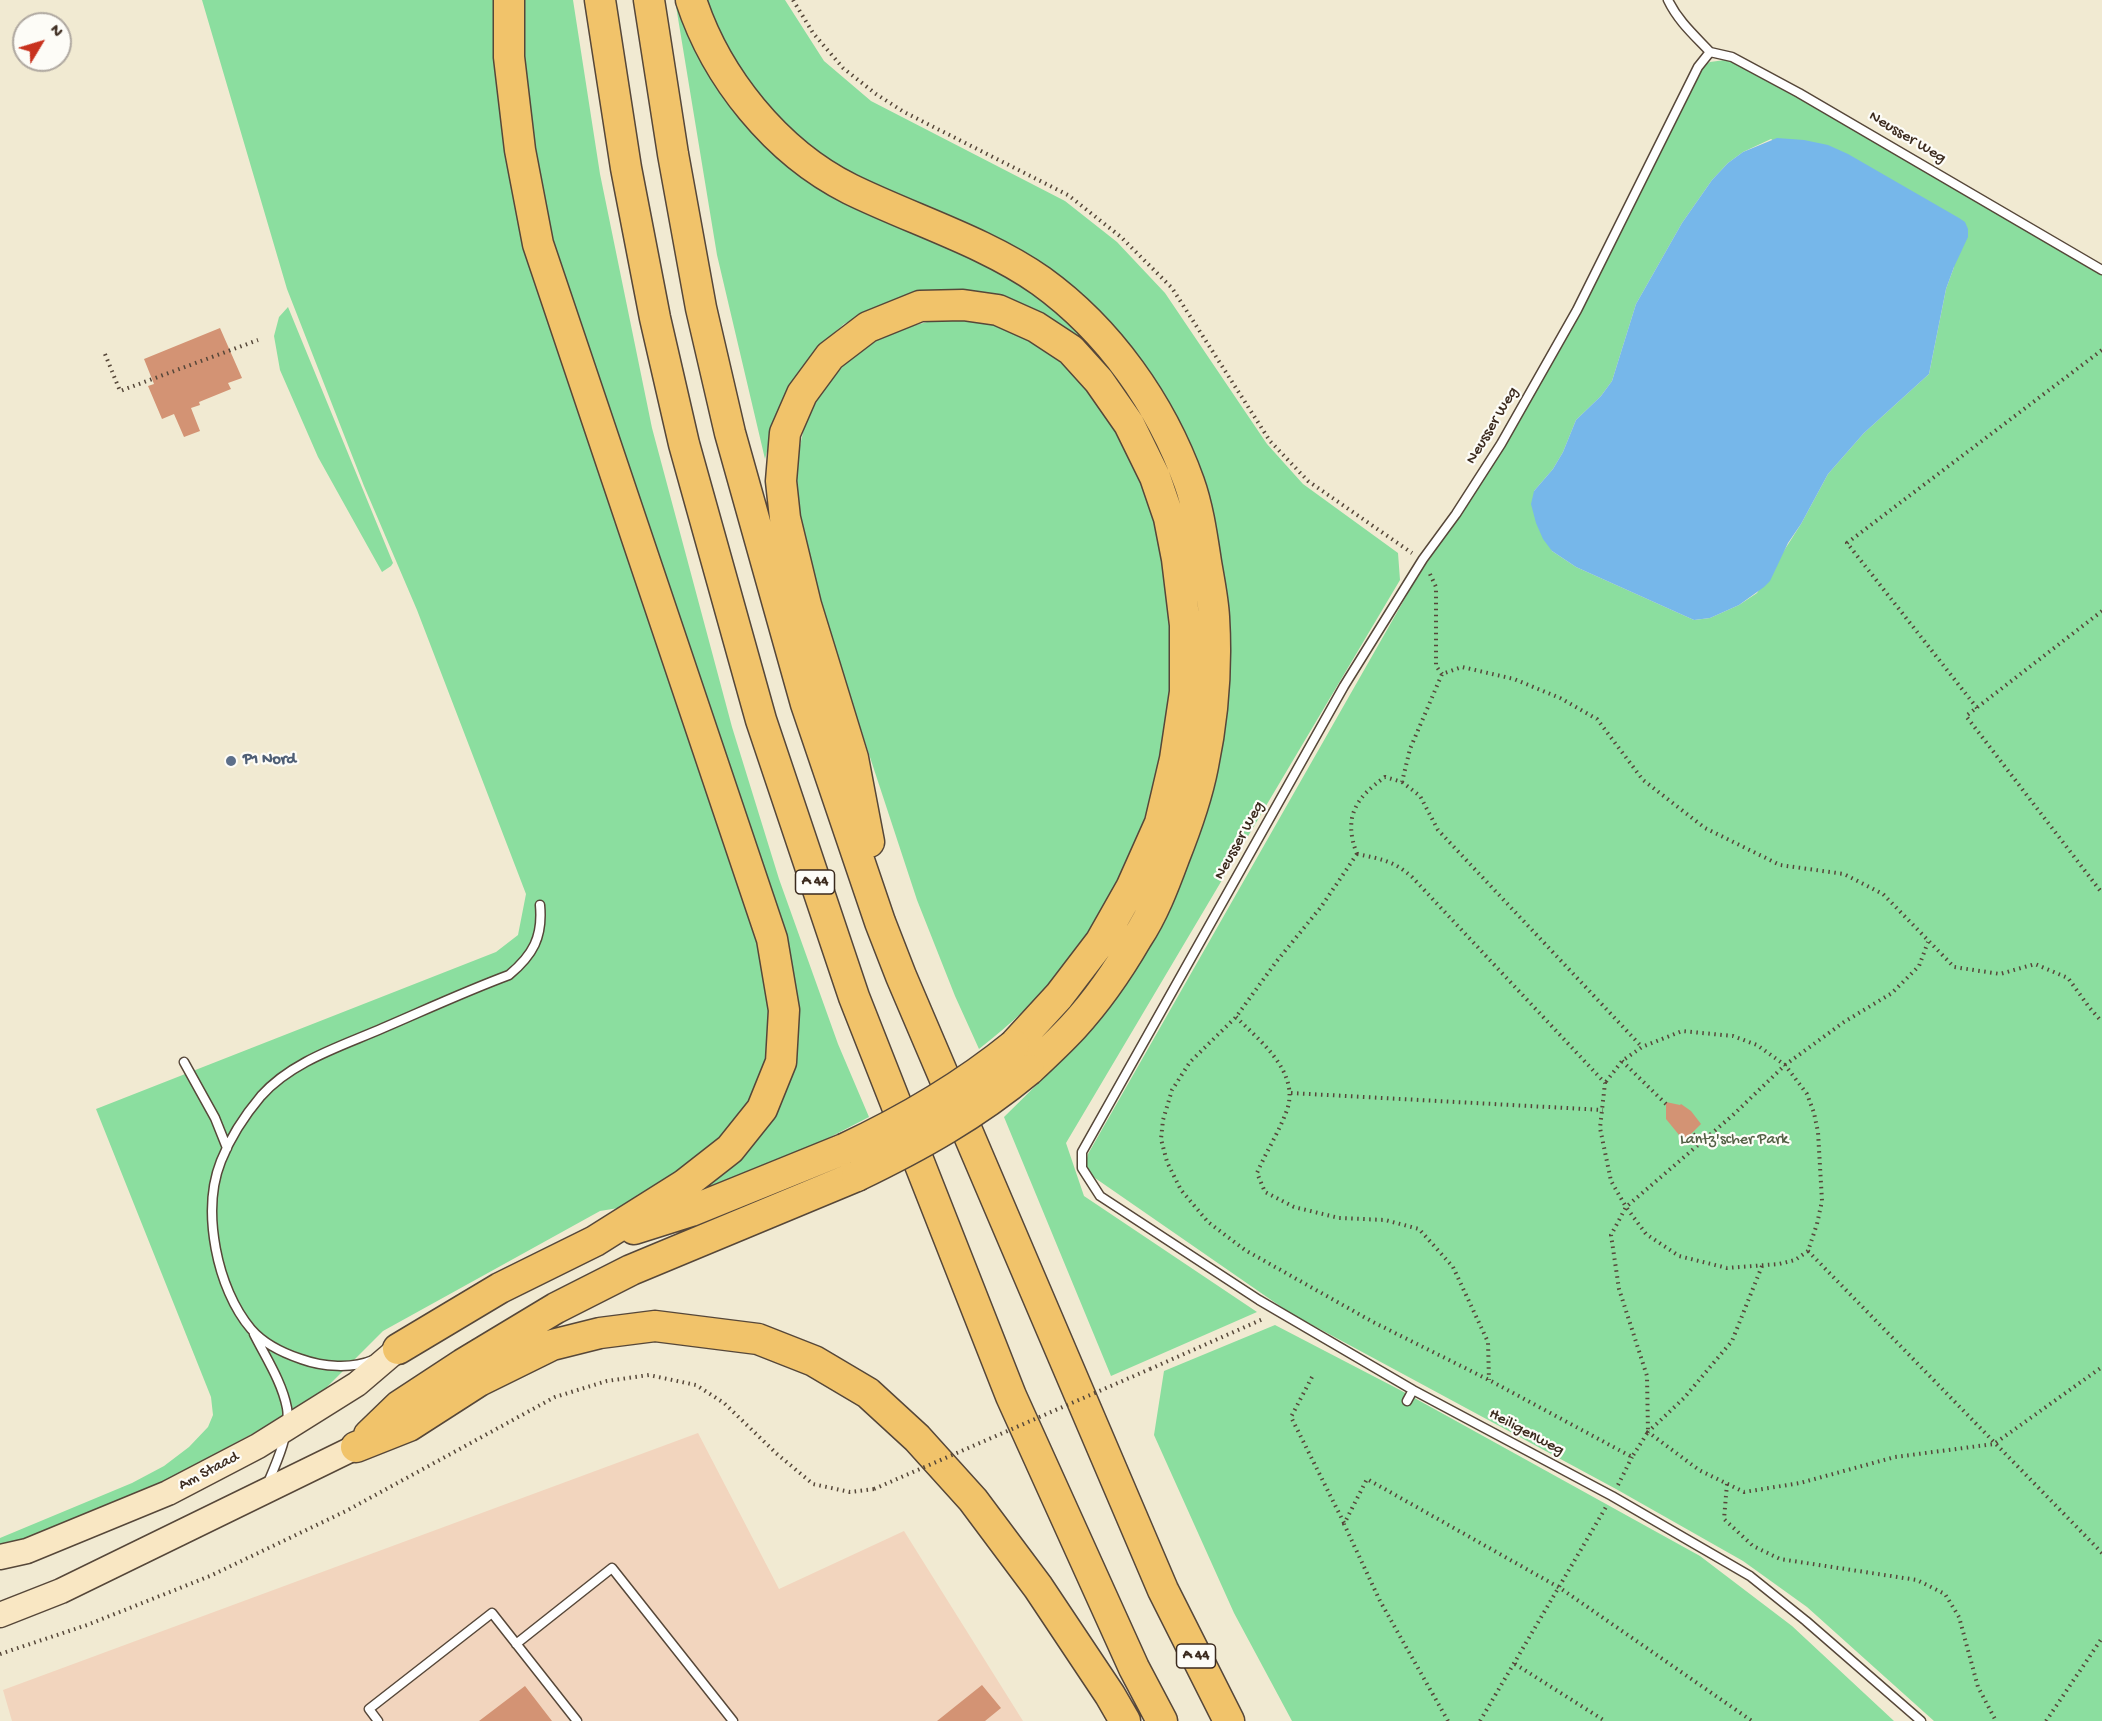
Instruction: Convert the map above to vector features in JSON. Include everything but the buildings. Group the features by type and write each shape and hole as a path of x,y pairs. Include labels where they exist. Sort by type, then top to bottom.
{"highway":[{"path":"398,1349 500,1288 595,1241 684,1185 730,1149 762,1109 781,1062 784,1010 772,939 538,244 520,150 509,57 509,0"},
{"name":"A 44","path":"600,0 626,168 655,318 684,444 761,720 854,997 1011,1396 1134,1668 1162,1721"},
{"name":"A 44","path":"649,0 673,154 699,296 730,433 806,704 880,922 901,976 1163,1590 1229,1721"},
{"path":"356,1447 399,1406 556,1308 631,1270 856,1176 938,1135 996,1098 1029,1071 1074,1026 1139,937 1185,829 1203,769 1213,701 1214,615 1203,540 1190,484 1169,435 1139,383 1118,355 1077,311 1040,280 1000,257 846,188 800,157 773,133 743,100 717,60 691,0"},
{"path":"595,1241 691,1211 844,1149 923,1110 981,1071 1014,1045 1059,996 1101,941 1131,888 1160,823 1185,692 1185,625 1177,559 1169,518 1155,477 1129,424 1100,381 1071,350 1036,327 998,310 963,305 920,306 868,327 830,356 802,394 785,433 781,481 785,519 806,605 854,758 880,922"},
{"path":"356,1447 409,1426 479,1381 552,1344 600,1333 655,1326 758,1339 814,1361 868,1393 917,1438 973,1500 1038,1587 1125,1721"}],"street":[{"name":"Am Staad","path":"0,1557 27,1551 161,1497 258,1446 357,1384 398,1349"},
{"path":"0,1616 61,1591 356,1447"}],"lane":[{"path":"1668,0 1685,26 1710,52"},
{"name":"Neusser Weg","path":"1100,1196 1082,1168 1082,1152 1344,686 1423,560 1501,444 1571,320 1698,67 1710,52 1732,57 1799,93 2102,270"},
{"path":"263,1494 279,1456 287,1410 282,1390 252,1330 238,1310 223,1274 215,1246 214,1193 220,1163 227,1148 248,1113 263,1094 296,1067 509,975 523,963 533,949 539,934 540,905"},
{"path":"184,1062 215,1118 227,1148"},
{"name":"Heiligenweg","path":"1100,1196 1280,1312 1413,1390 1612,1496 1750,1576 1806,1621 1921,1721"},
{"path":"252,1330 268,1344 288,1355 311,1363 340,1366 367,1362 398,1349"},
{"path":"1407,1401 1413,1390"},
{"path":"516,1644 612,1568 734,1721"},
{"path":"378,1721 369,1709 492,1613 577,1721"}],"path":[{"path":"793,0 813,33 843,68 876,94 904,112 1068,195 1121,237 1172,288 1270,441 1308,481 1423,560 1436,587 1436,666 1442,675"},
{"path":"105,354 120,391 258,340"},
{"path":"1977,708 1847,543 2102,351"},
{"path":"2102,611 1966,716 2102,892"},
{"path":"1402,782 1410,749 1442,675 1462,667 1514,679 1560,698 1597,719 1643,780 1705,828 1780,866 1844,874 1883,894 1954,968 2000,974 2035,964 2068,978 2102,1022"},
{"path":"1357,854 1351,838 1351,818 1358,802 1367,789 1385,777 1402,782 1420,795 1438,830 1642,1047"},
{"path":"1357,854 1321,907 1276,962 1236,1017 1190,1062 1172,1090 1163,1120 1161,1139 1167,1162 1181,1190 1208,1222 1245,1250 1373,1322 1489,1380 1632,1457"},
{"path":"1357,854 1398,865 1412,877 1605,1083"},
{"path":"1648,1432 1647,1376 1619,1288 1611,1235 1626,1207 1733,1115 1785,1065 1844,1022 1892,993 1919,966 1928,942"},
{"path":"1236,1017 1265,1046 1285,1072 1291,1093 1287,1110 1257,1173 1265,1192 1294,1207 1339,1218 1385,1220 1419,1229 1453,1267 1488,1342 1489,1380"},
{"path":"1682,1031 1732,1036 1757,1045 1785,1065 1807,1094 1818,1132 1822,1202 1808,1251 1795,1260 1762,1266 1727,1268 1679,1256 1646,1234 1626,1207 1611,1181 1600,1128 1605,1083 1622,1061 1642,1047 1682,1031"},
{"path":"1622,1061 1668,1106"},
{"path":"1291,1093 1603,1110"},
{"path":"1693,1134 1701,1142"},
{"path":"1808,1251 2102,1553"},
{"path":"1480,1721 1560,1588 1648,1432 1684,1398 1732,1341 1762,1266"},
{"path":"0,1654 87,1625 210,1576 346,1511 555,1397 608,1381 649,1375 696,1384 724,1402 777,1454 813,1484 850,1492 874,1489 1280,1312"},
{"path":"1648,1432 1699,1470 1744,1492 1800,1483 1895,1457 1994,1444 2102,1367"},
{"path":"1312,1377 1292,1418 1380,1601 1448,1721"},
{"path":"1344,1524 1367,1479 1560,1588 1752,1721"},
{"path":"1727,1484 1724,1519 1753,1546 1780,1559 1917,1580 1945,1594 1959,1617 1978,1686 1996,1721"},
{"path":"2046,1721 2102,1638"},
{"path":"1515,1664 1605,1721"}],"shaded area":[{"path":"698,1433 779,1589 904,1531 1023,1721 12,1721 3,1690"}],"green space":[{"path":"202,0 573,0 600,174 652,428 732,727 779,879 838,1044 869,1117 809,1148 704,1194 600,1211 383,1331 323,1391 276,1421 170,1478 95,1512 0,1548 0,1538 132,1483 164,1466 189,1447 208,1427 213,1415 211,1397 96,1109 496,952 518,935 526,894 417,610 364,486 287,289"},
{"path":"675,0 710,77 737,112 1023,285 1084,337 1100,357 1058,323 1026,307 923,293 884,304 844,324 814,351 794,379 777,412 765,459 717,255"},
{"path":"705,0 785,0 824,61 871,101 1065,201 1117,242 1165,293 1267,444 1303,484 1398,553 1400,580 1066,1143 1084,1196 1257,1312 1111,1376 1004,1117 1073,1049 1129,972 1174,896 1214,787 1226,704 1216,532 1106,321 895,197 826,161 786,131 752,90 721,42"},
{"name":"Lantz'scher Park","path":"1734,61 1800,96 2102,272 2102,1721 1934,1721 1807,1607 1743,1561 1616,1489 1290,1313 1095,1178 1085,1166 1088,1154 1412,586 1502,445 1701,68 1710,62","holes":["1771,139 1954,267 1946,289 1929,374 1864,433 1828,474 1801,524 1757,593 1739,605 1710,618 1694,620 1576,567 1552,551 1534,491 1553,469 1563,452 1576,420 1601,396 1612,381 1636,304 1682,223 1712,180 1728,163 1743,152"]},
{"path":"288,307 393,563 382,572 318,457 280,370 274,336 279,317"},
{"path":"938,319 984,322 1010,329 1034,342 1055,358 1092,395 1120,436 1142,480 1157,528 1167,578 1171,629 1170,681 1165,731 1144,823 1124,869 1102,914 1080,949 1035,1000 979,1049 917,900 838,660 804,538 795,493 798,454 806,420 821,392 845,364 876,341 905,328"},
{"path":"1275,1325 1400,1390 1700,1556 1792,1626 1894,1721 1292,1721 1234,1613 1154,1435 1164,1371"}],"water":[{"path":"1777,138 1828,145 1848,154 1965,222 1968,237 1946,289 1929,374 1864,433 1828,474 1788,543 1770,581 1739,605 1710,618 1694,620 1576,567 1552,551 1543,539 1531,504 1534,491 1553,469 1563,452 1576,420 1601,396 1612,381 1636,304 1682,223 1712,180 1728,163 1743,152"}],"place":[{"name":"P1 Nord","path":"231,761"}]}
